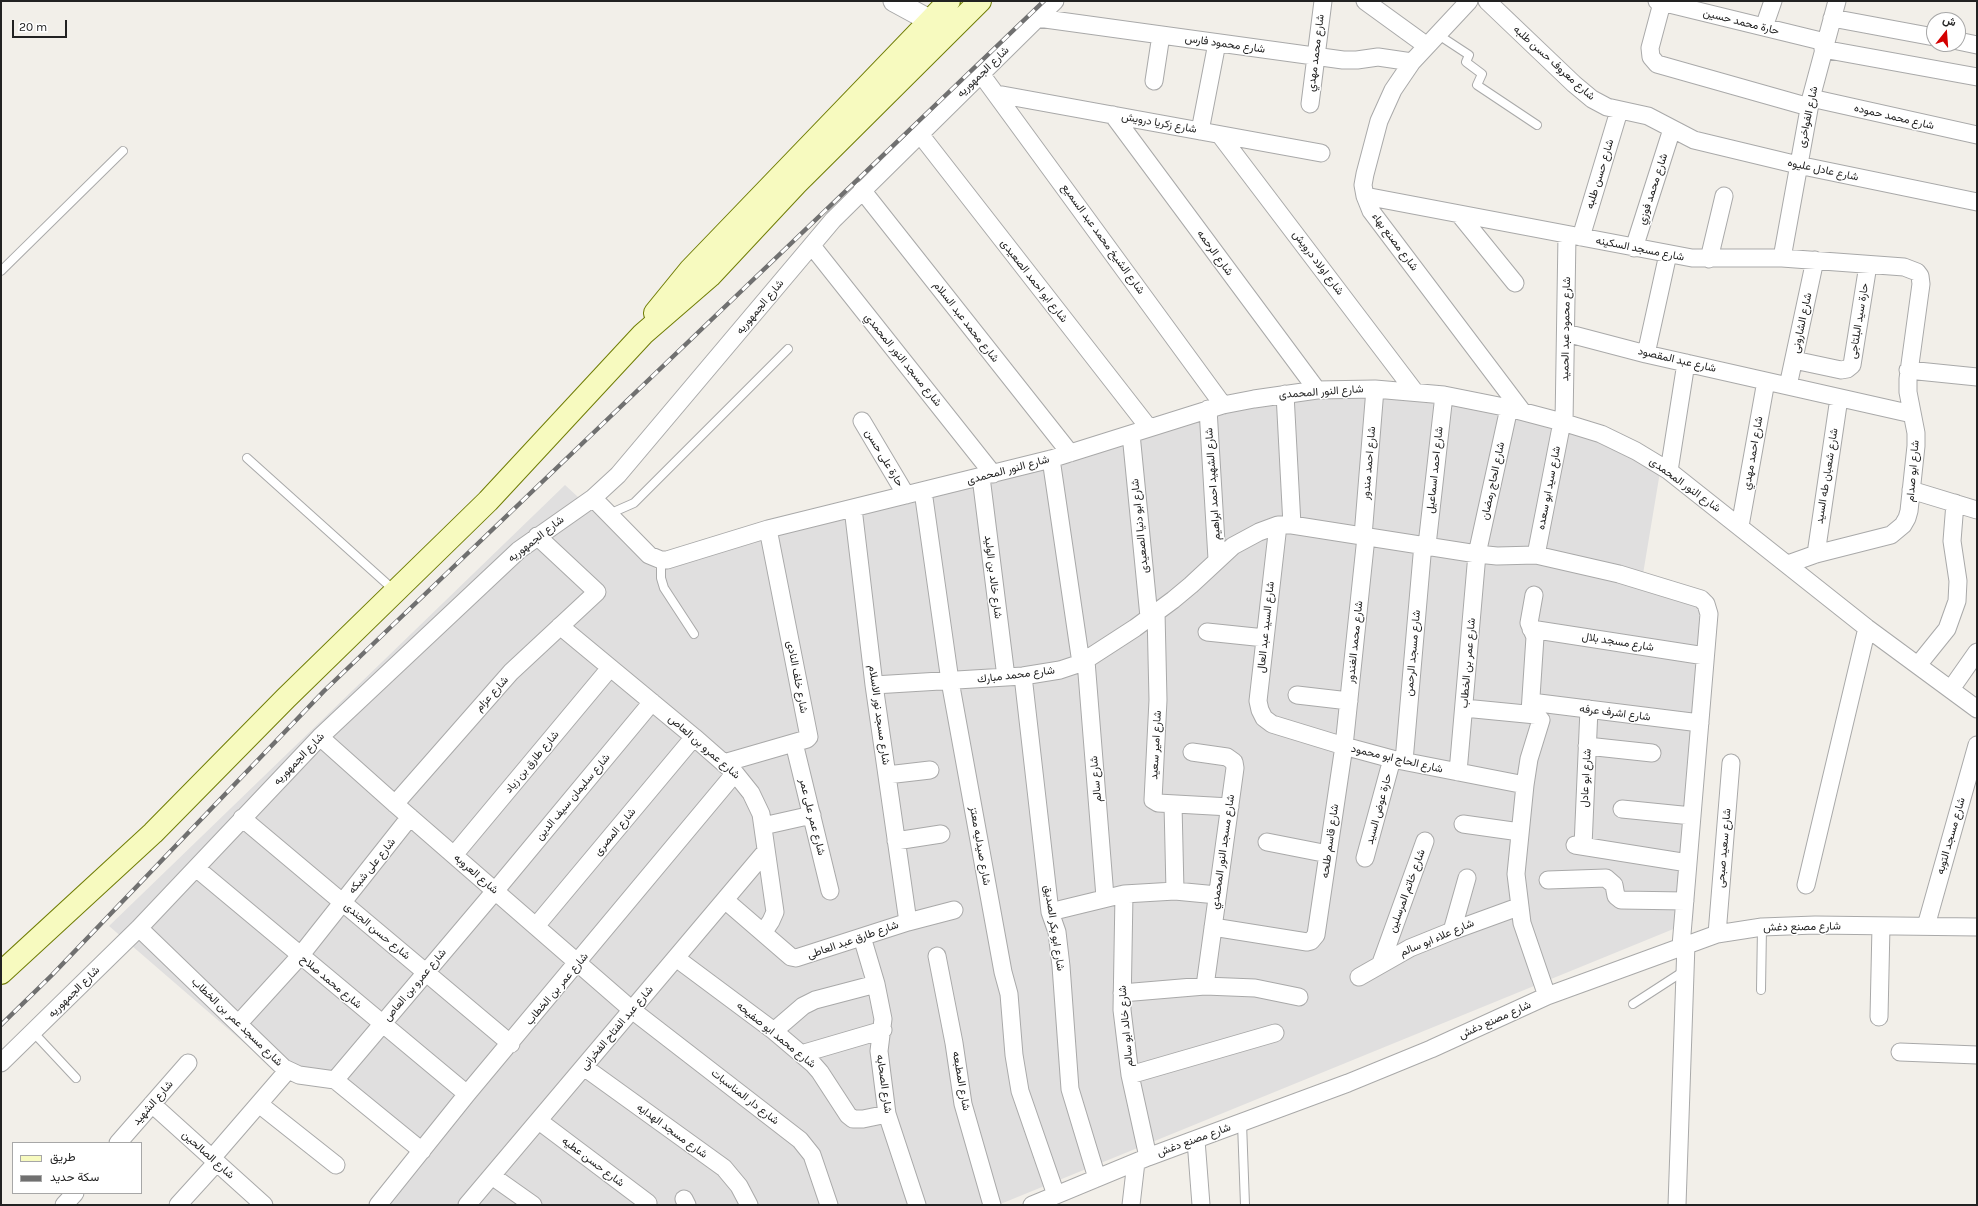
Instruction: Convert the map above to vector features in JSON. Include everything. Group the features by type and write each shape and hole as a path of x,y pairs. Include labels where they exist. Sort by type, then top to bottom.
{"main road":[{"path":"846,120 929,20 948,1"},
{"path":"1,973 153,833 286,698 488,501 643,334 659,308 690,270 846,120 980,1"}],"street":[{"path":"894,1 929,20"},
{"name":"شارع الجمهوريه","path":"1,1063 139,928 320,737 519,550 593,498 618,475 833,220 1055,1"},
{"name":"شارع محمد مهدي","path":"1310,104 1323,1"},
{"path":"1365,1 1432,40"},
{"name":"شارع مصنع بهاء","path":"1468,1 1412,62 1393,90 1379,121 1363,185 1365,196 1371,211 1516,410"},
{"name":"شارع معروف حسن طلبه","path":"1487,1 1599,104 1619,111 1648,116 1660,121 1672,129"},
{"path":"1764,28 1773,1"},
{"name":"شارع الفواخرى","path":"1782,258 1810,102 1837,1"},
{"name":"حارة محمد حسين","path":"1665,2 1718,8 1764,28 1824,46 1977,76"},
{"name":"شارع محمد حموده","path":"1665,2 1650,48 1653,61 1665,67 1810,102 1977,135"},
{"name":"شارع محمود فارس","path":"1038,18 1350,61 1378,57 1412,62"},
{"path":"1832,18 1926,36"},
{"path":"1154,81 1162,35"},
{"path":"1200,131 1217,43"},
{"path":"1966,43 1977,45"},
{"name":"شارع الشيخ محمد عبد السميع","path":"981,74 997,94 1215,407"},
{"name":"شارع زكريا درويش","path":"997,94 1321,153"},
{"name":"شارع حسن طلبه","path":"1574,236 1619,111"},
{"name":"شارع الرحمه","path":"1113,115 1317,390"},
{"name":"شارع عادل عليوه","path":"1672,129 1694,140 1798,165 1977,202"},
{"name":"شارع محمد فوزي","path":"1634,248 1672,129"},
{"name":"شارع ابو احمد الصعيدى","path":"920,133 1149,428"},
{"name":"شارع اولاد درويش","path":"1220,134 1415,392"},
{"name":"شارع محمد عبد السلام","path":"862,190 1070,453"},
{"name":"شارع مسجد السكينه","path":"1365,196 1668,254 1709,259 1782,258 1815,260 1904,267 1917,272"},
{"path":"1709,259 1724,196"},
{"path":"1459,214 1515,283"},
{"name":"شارع محمود عبد الحميد","path":"1563,422 1566,332 1574,236"},
{"name":"شارع مسجد النور المحمدي","path":"812,246 987,475"},
{"path":"1646,354 1668,254"},
{"name":"شارع الشارونى","path":"1788,386 1815,260"},
{"name":"حارة سيد البلتاجى","path":"1794,360 1841,370 1847,369 1852,365 1868,265"},
{"name":"شارع ابو صدام","path":"1788,564 1816,554 1891,535 1898,531 1903,525 1909,511 1916,439 1908,392 1908,370 1921,284 1920,276 1917,272"},
{"name":"شارع عبد المقصود","path":"1566,332 1646,354 1912,414"},
{"path":"1669,471 1686,363"},
{"path":"1908,370 1977,377"},
{"name":"شارع احمد مهدي","path":"1740,526 1766,381"},
{"name":"شارع النور المحمدى","path":"661,560 667,560 768,529 1051,459 1215,407 1285,394 1317,390 1374,389 1444,395 1516,410 1563,422 1601,434 1636,451 1669,471 1867,628 1977,709"},
{"name":"شارع احمد مندور","path":"1365,536 1374,389"},
{"name":"شارع السيد عبد العال","path":"1272,724 1262,714 1258,700 1265,638 1285,525 1285,394"},
{"name":"شارع احمد اسماعيل","path":"1425,545 1444,395"},
{"name":"شارع شعبان طه السيد","path":"1816,554 1839,398"},
{"name":"شارع الشهيد احمد ابراهيم","path":"1215,407 1217,559"},
{"name":"شارع الحاج رمضان","path":"1477,554 1516,410"},
{"name":"حارة على حسن","path":"862,421 906,495"},
{"name":"شارع سيد ابو سعده","path":"1536,555 1563,422"},
{"name":"شارع ابو دنيا الصعيدى","path":"1130,434 1153,614"},
{"name":"شارع سالم","path":"1051,459 1084,662 1105,897"},
{"name":"شارع خالد بن الوليد","path":"987,475 1006,677"},
{"path":"1911,490 1977,510"},
{"name":"شارع صيدليه معتز","path":"923,491 950,681 1003,972 1009,994 1014,1055 1020,1091 1045,1201"},
{"path":"593,498 649,555 661,560"},
{"path":"1918,665 1947,629 1957,601 1958,573 1952,541 1955,503"},
{"name":"شارع مسجد نور الاسلام","path":"853,508 874,685 908,922"},
{"path":"1285,525 1477,554 1497,556 1536,555 1619,574 1702,598 1706,604 1709,614 1684,901 1683,945 1685,971 1677,1205"},
{"name":"شارع محمد مبارك","path":"874,685 1023,676 1060,670 1084,662 1153,614 1208,571 1217,559 1247,538 1285,525"},
{"name":"شارع خلف النادى","path":"730,768 807,739 809,735 768,529"},
{"name":"شارع عزام","path":"395,804 511,672 597,592 537,536"},
{"name":"شارع محمد الغندور","path":"1344,746 1365,536"},
{"name":"شارع مسجد الرحمن","path":"1398,760 1425,545"},
{"name":"شارع عمر بن الخطاب","path":"1458,772 1477,554"},
{"path":"1534,595 1530,623 1535,637 1530,708 1541,720 1529,759 1516,874 1518,907 1522,923 1547,996"},
{"name":"شارع امير سعيد","path":"1153,614 1158,700 1153,796 1155,802 1230,807"},
{"name":"شارع عمرو بن العاص","path":"560,626 730,768 752,793 761,814 775,912 772,921 763,933"},
{"path":"1806,885 1867,628"},
{"name":"شارع مسجد بلال","path":"1531,629 1705,656"},
{"path":"1207,632 1265,638"},
{"path":"1951,689 1977,652"},
{"name":"شارع طارق بن زياد","path":"454,855 610,668"},
{"name":"شارع ابو بكر الصديق","path":"1023,676 1050,912 1057,932 1061,966 1070,1089 1097,1178"},
{"path":"1296,695 1349,701"},
{"name":"شارع سليمان سيف الدين","path":"495,891 652,702"},
{"name":"شارع اشرف عرفه","path":"1464,708 1589,709 1700,723"},
{"name":"شارع ابو عادل","path":"1589,709 1579,846 1688,862"},
{"name":"شارع الحاج ابو محمود","path":"1272,724 1344,746 1398,760 1525,785"},
{"name":"شارع العروبه","path":"320,737 632,1010"},
{"name":"شارع المصرى","path":"536,926 694,737"},
{"name":"شارع عمر على عمر","path":"794,743 830,891"},
{"name":"شارع مسجد التوبه","path":"1926,926 1977,745"},
{"name":"شارع قاسم طلحه","path":"1213,927 1307,942 1311,941 1316,935 1344,746"},
{"path":"1587,746 1652,753"},
{"name":"شارع مسجد النور المحمدي","path":"1192,752 1227,757 1234,762 1235,768 1205,986"},
{"name":"حارة عوض السيد","path":"1366,858 1398,760"},
{"name":"شارع سعيد صبحى","path":"1717,934 1731,763"},
{"name":"شارع عمر بن الخطاب","path":"378,1204 467,1094 511,1044 578,963 730,768"},
{"path":"887,775 930,770"},
{"path":"1173,804 1175,891"},
{"path":"1622,809 1692,816"},
{"path":"763,826 812,815"},
{"name":"شارع على شبكه","path":"239,1023 300,956 410,817"},
{"name":"شارع حسن الجندى","path":"242,818 511,1044"},
{"path":"1463,824 1520,832"},
{"path":"896,841 941,834"},
{"name":"شارع خاتم المرسلين","path":"1381,963 1425,841"},
{"path":"1267,842 1328,854"},
{"name":"شارع عبد الفتاح الفخرانى","path":"467,1205 766,851"},
{"name":"شارع محمد صلاح","path":"196,868 467,1094"},
{"path":"1452,931 1467,878"},
{"path":"1548,880 1606,878 1614,885 1616,896 1621,900 1684,901"},
{"name":"شارع عمرو بن العاص","path":"335,1080 495,891"},
{"path":"1050,912 1105,897 1124,894 1175,891 1218,895"},
{"name":"شارع خالد ابو سالم","path":"1124,894 1122,993 1130,1075 1142,1159 1131,1205"},
{"name":"شارع طارق عبد العاطى","path":"725,900 791,957 796,958 908,922 954,910"},
{"name":"شارع علاء ابو سالم","path":"1359,976 1410,948 1518,907"},
{"name":"شارع مصنع دغش","path":"1045,1201 1142,1159 1242,1123 1431,1049 1547,996 1683,945 1717,934 1762,927 1815,925 1977,927"},
{"path":"1879,1017 1881,926"},
{"name":"شارع مسجد عمر بن الخطاب","path":"139,928 288,1070 308,1076 319,1076 335,1080 422,1151"},
{"name":"شارع الصحابه","path":"862,937 876,984 883,1019 883,1030 879,1051 887,1114 917,1205"},
{"name":"شارع المطبعه","path":"937,956 954,1043 963,1104 992,1205"},
{"name":"شارع محمد ابو صفيحه","path":"676,958 774,1031 801,1054 820,1072 848,1115 853,1119 863,1119 887,1114"},
{"path":"774,1031 803,1006 815,1000 876,984"},
{"path":"1122,993 1205,986 1255,988 1299,997"},
{"name":"شارع دار المناسبات","path":"632,1010 800,1140 812,1155 829,1205"},
{"path":"801,1054 883,1030"},
{"path":"1130,1075 1275,1033"},
{"path":"1900,1052 1977,1055"},
{"name":"شارع الشهيد","path":"119,1142 188,1063"},
{"name":"شارع مسجد الهدايه","path":"584,1067 724,1168 740,1186 749,1205"},
{"path":"178,1205 288,1070"},
{"name":"شارع الصالحين","path":"152,1104 264,1205"},
{"path":"259,1104 336,1165"},
{"name":"شارع حسن عطيه","path":"538,1121 648,1203"},
{"path":"1196,1140 1201,1205"},
{"path":"492,1176 533,1205"},
{"path":"64,1205 74,1194"}],"lane":[{"path":"1432,40 1469,55 1466,62 1482,74 1477,85 1537,125"},
{"path":"1,271 123,151"},
{"path":"609,514 634,503 788,349"},
{"path":"247,458 395,591"},
{"path":"661,560 661,578 664,588 694,634"},
{"path":"1761,990 1762,927"},
{"path":"1633,1004 1685,971"},
{"path":"33,1032 76,1078"},
{"path":"1242,1123 1245,1205"}],"shaded area":[{"path":"1373,393 1454,402 1578,432 1660,472 1643,574 1712,604 1693,921 998,1205 372,1205 415,1150 337,1085 286,1079 109,926 565,485 657,570 782,530 1166,426 1290,398"}],"railway":[{"path":"1,1025 52,975 324,691 1044,1"}]}
